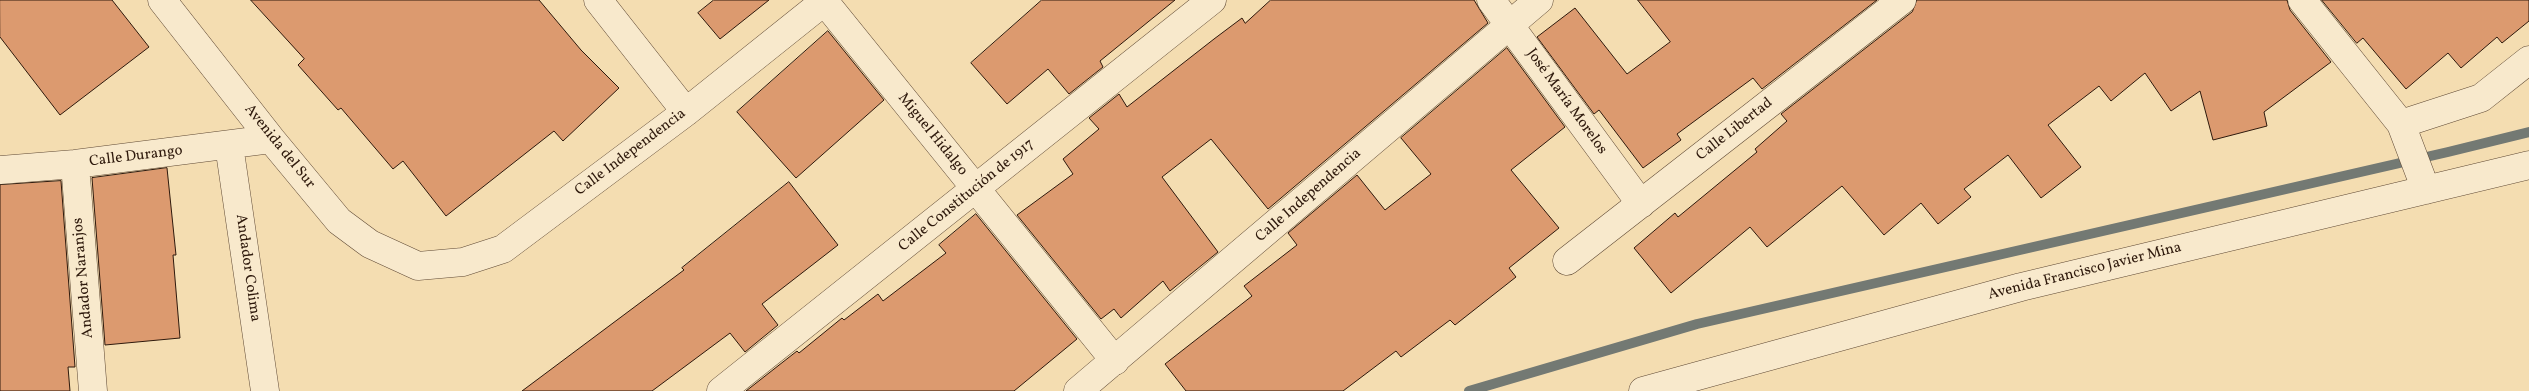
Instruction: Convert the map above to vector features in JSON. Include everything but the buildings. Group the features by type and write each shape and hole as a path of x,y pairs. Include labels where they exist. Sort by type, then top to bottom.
{"street":[{"name":"Avenida del Sur","path":"162,0 271,139 339,221 370,244 418,266"},
{"path":"598,0 686,112"},
{"name":"Calle Constitución de 1917","path":"721,391 1212,0"},
{"name":"José María Morelos","path":"1491,0 1641,204"},
{"name":"Calle Independencia","path":"1078,391 1539,0"},
{"name":"Calle Libertad","path":"1567,260 1902,0"},
{"path":"2302,0 2402,128 2423,185"},
{"name":"Calle Independencia","path":"418,266 463,262 502,249 686,112 825,1"},
{"name":"Miguel Hidalgo","path":"825,1 1115,361"},
{"path":"2402,128 2481,98 2529,60"},
{"name":"Calle Durango","path":"0,170 74,164 271,139"},
{"name":"Andador Colima","path":"229,145 265,391"},
{"name":"Andador Naranjos","path":"74,164 93,391"},
{"name":"Avenida Francisco Javier Mina","path":"1643,391 2021,287 2423,185 2529,165"}],"waterway":[{"path":"1469,391 1697,324 2529,132"}]}
